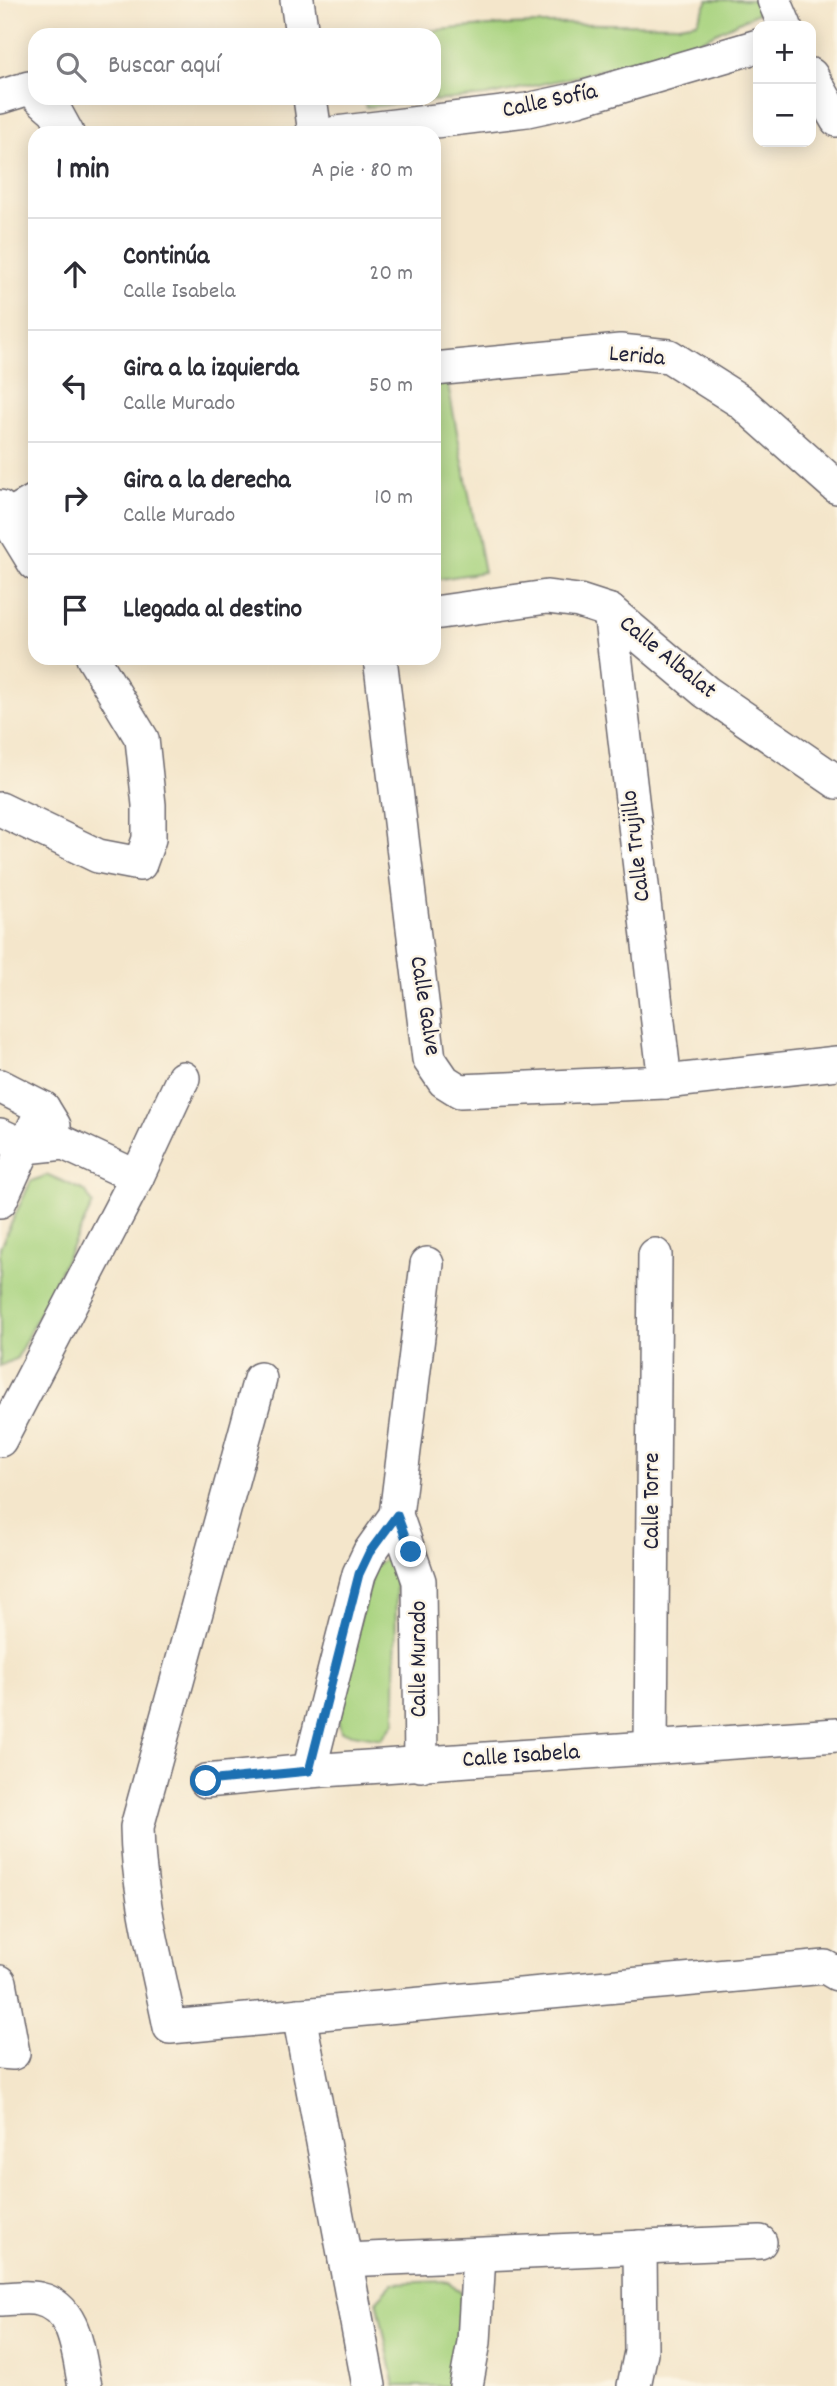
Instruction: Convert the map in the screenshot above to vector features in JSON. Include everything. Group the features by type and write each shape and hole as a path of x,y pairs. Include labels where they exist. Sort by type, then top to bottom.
{"street":[{"path":"297,0 301,28"},
{"path":"774,0 783,21"},
{"name":"Calle Sofía","path":"391,126 540,107 578,99 753,47"},
{"path":"816,84 837,120"},
{"path":"0,97 28,88"},
{"path":"48,105 55,111 63,126"},
{"path":"311,105 313,126"},
{"name":"Lerida","path":"441,368 620,351 669,356 740,401 837,487"},
{"path":"28,503 3,512 28,553"},
{"name":"Calle Albalat","path":"441,612 547,597 579,601 610,611 706,692 837,782"},
{"name":"Calle Trujillo","path":"610,611 665,1082"},
{"path":"0,809 98,856 140,864 149,839 149,805 142,738 97,665"},
{"name":"Calle Galve","path":"381,665 429,1059 444,1081 460,1091 665,1082 837,1063"},
{"path":"4,1423 137,1177 183,1077"},
{"path":"0,1086 43,1108 64,1143"},
{"path":"0,1201 13,1141 43,1108"},
{"path":"13,1141 64,1143 137,1177"},
{"name":"Calle Torre","path":"650,1747 655,1255"},
{"name":"Calle Murado","path":"421,1765 419,1581 397,1515 427,1264"},
{"path":"260,1379 137,1827 137,1860 170,2028 825,1967 837,1973"},
{"name":"Calle Murado","path":"309,1771 359,1574 369,1553 397,1515"},
{"name":"Calle Isabela","path":"206,1781 309,1771 837,1735"},
{"path":"0,1982 13,2053 0,2052"},
{"path":"299,2015 369,2386"},
{"path":"345,2260 760,2242"},
{"path":"634,2386 641,2352 640,2247"},
{"path":"466,2386 474,2342 479,2255"},
{"path":"0,2299 39,2299 58,2307 70,2322 85,2386"}],"green space":[{"path":"708,0 765,0 758,13 695,43 579,76 486,96 441,100 441,29 503,25 679,25 697,22"},
{"path":"447,380 484,572 441,579 441,381"},
{"path":"48,1175 85,1191 93,1204 17,1358 0,1366 0,1247 31,1181"},
{"path":"386,1559 396,1571 395,1722 381,1739 341,1732 336,1712 374,1566"},
{"path":"448,2281 461,2294 455,2386 395,2386 377,2300 393,2283"}],"route":[{"path":"206,1781 309,1771 359,1574 369,1553 397,1515 411,1552"}]}
